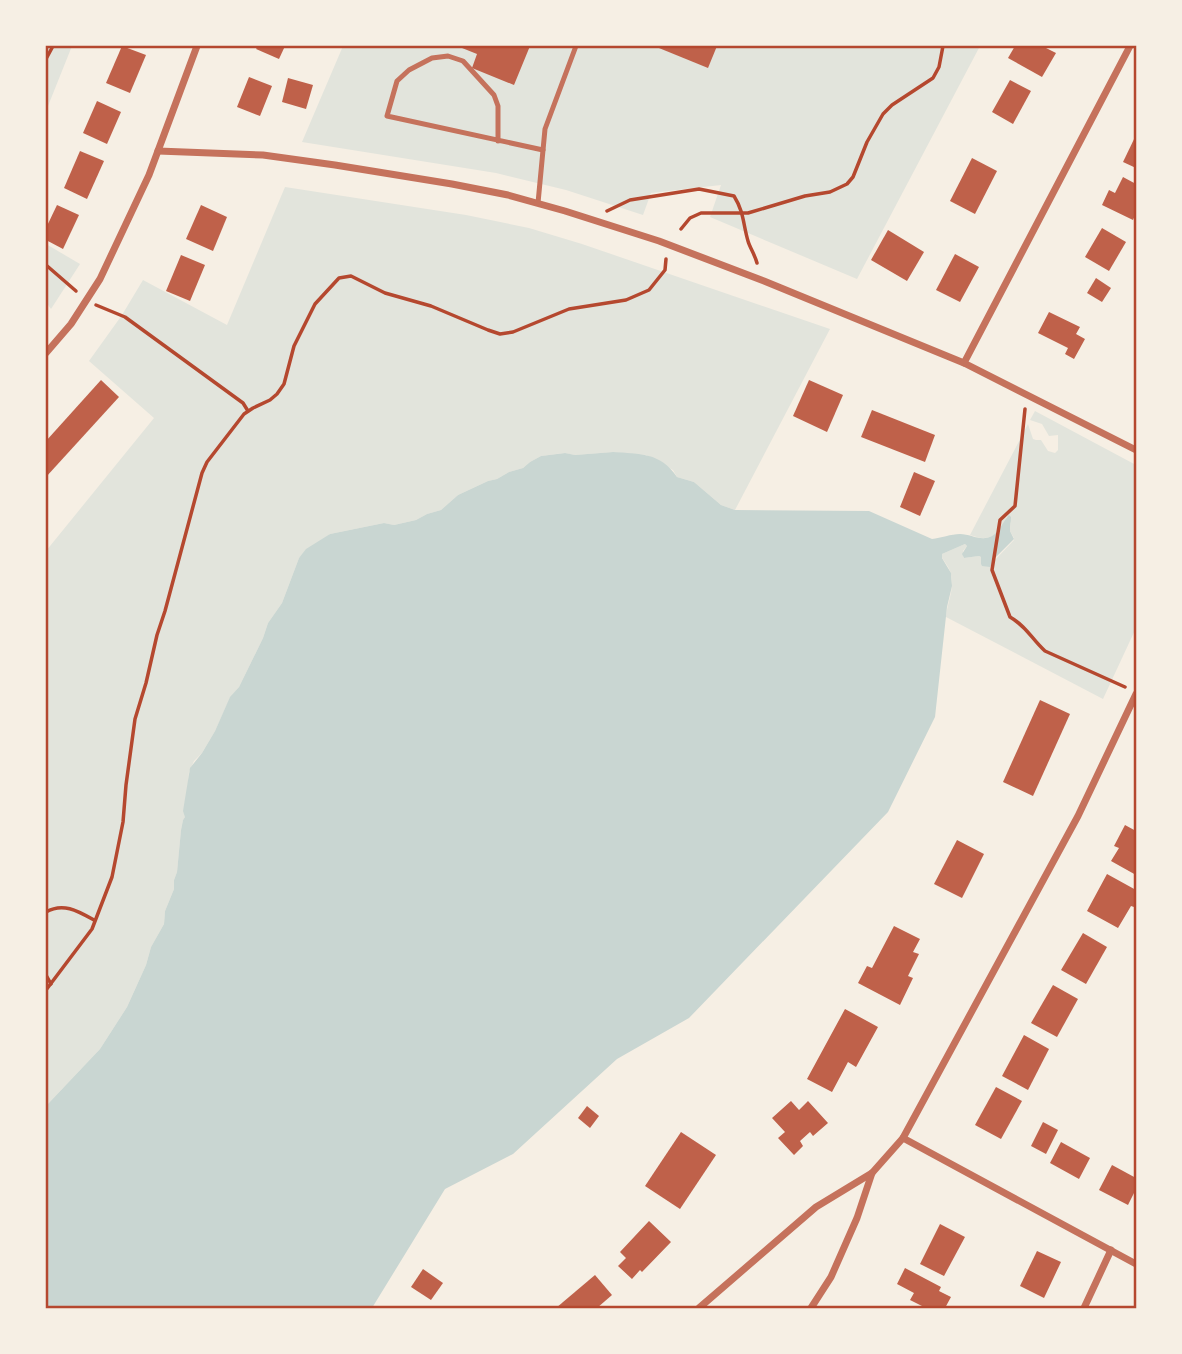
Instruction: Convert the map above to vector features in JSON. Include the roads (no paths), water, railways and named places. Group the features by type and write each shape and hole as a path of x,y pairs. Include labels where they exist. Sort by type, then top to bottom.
{"street":[{"path":"46,353 71,324 100,279 149,175 197,46"},
{"path":"964,363 1130,46"},
{"path":"158,151 283,157 452,184 538,203 659,242 764,281 964,363 1136,450"},
{"path":"699,1308 816,1207 872,1173 903,1138 1078,816 1136,694"},
{"path":"903,1138 1136,1264"},
{"path":"811,1308 831,1277 857,1218 872,1173"},
{"path":"1084,1308 1111,1250"}],"lane":[{"path":"538,203 545,129 576,46"},
{"path":"498,141 498,106 494,95 463,61 448,56 432,58 409,69 397,81 387,117 498,141 543,150"}]}
